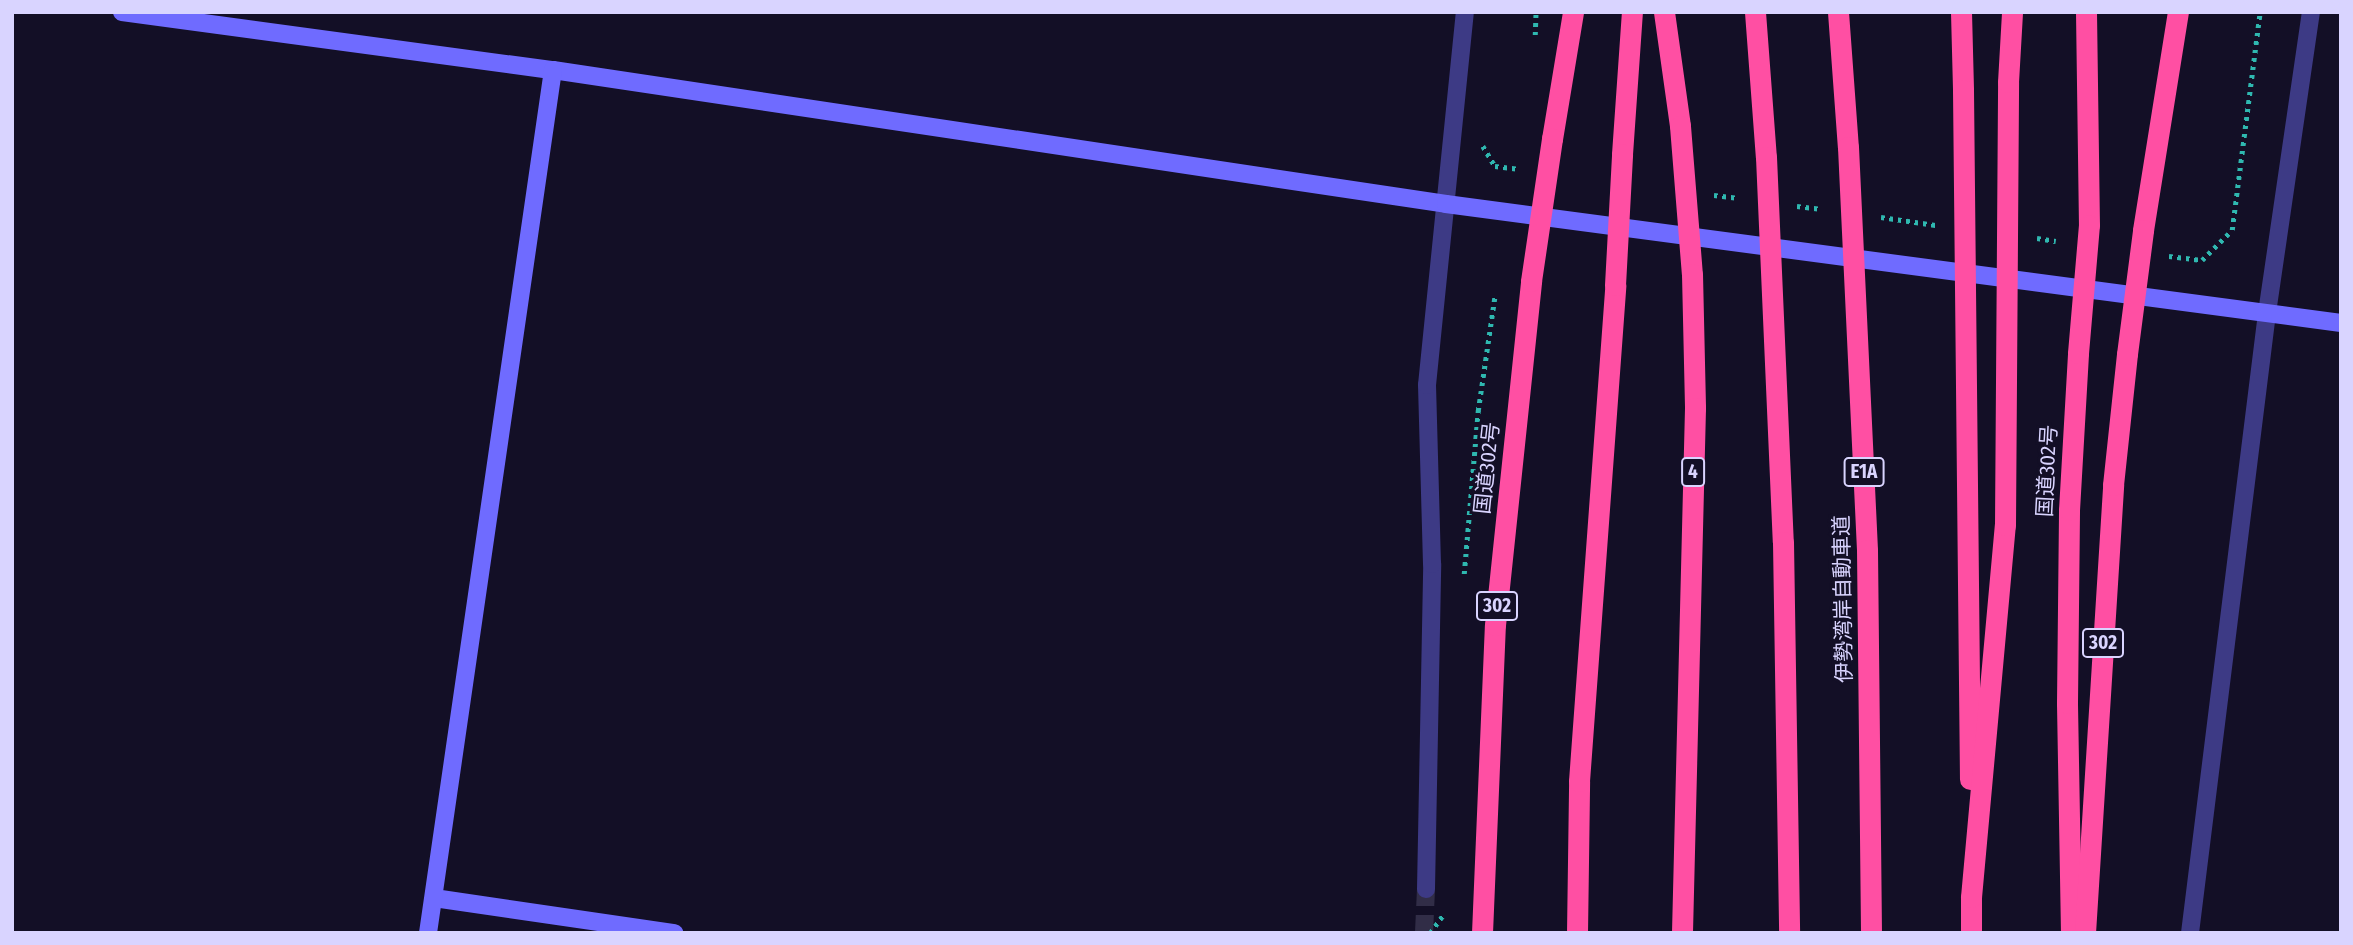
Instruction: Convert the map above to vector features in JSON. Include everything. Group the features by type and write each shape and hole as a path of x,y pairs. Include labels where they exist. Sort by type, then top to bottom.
{"highway":[{"name":"国道302号","path":"1482,933 1495,625 1531,281 1573,12"},
{"path":"1577,933 1579,781 1632,12"},
{"name":"4","path":"1664,12 1684,166 1692,274 1695,395 1682,933"},
{"path":"1755,12 1766,157 1783,542 1788,933"},
{"name":"伊勢湾岸自動車道","path":"1838,12 1848,147 1867,550 1871,933"},
{"path":"1961,12 1971,933"},
{"path":"1971,897 2005,525 2008,82 2012,12"},
{"name":"国道302号","path":"2071,933 2067,703 2069,510 2089,225 2086,12"},
{"name":"302","path":"2085,933 2113,485 2143,230 2178,12"}],"street":[{"path":"122,12 552,70 1446,204 2341,323"},
{"path":"1426,889 1432,564 1427,385 1465,12"},
{"path":"2190,933 2267,313 2311,12"},
{"path":"428,933 552,70"},
{"path":"434,898 674,933"}],"path":[{"path":"2160,254 2202,260 2232,230 2260,12"},
{"path":"1484,133 1483,146 1496,166 1523,170"},
{"path":"1703,194 1745,200"},
{"path":"1786,205 1828,210"},
{"path":"1870,216 1939,225"},
{"path":"2036,238 2063,242"}],"tunnel":[{"path":"1424,933 1426,889"}]}
